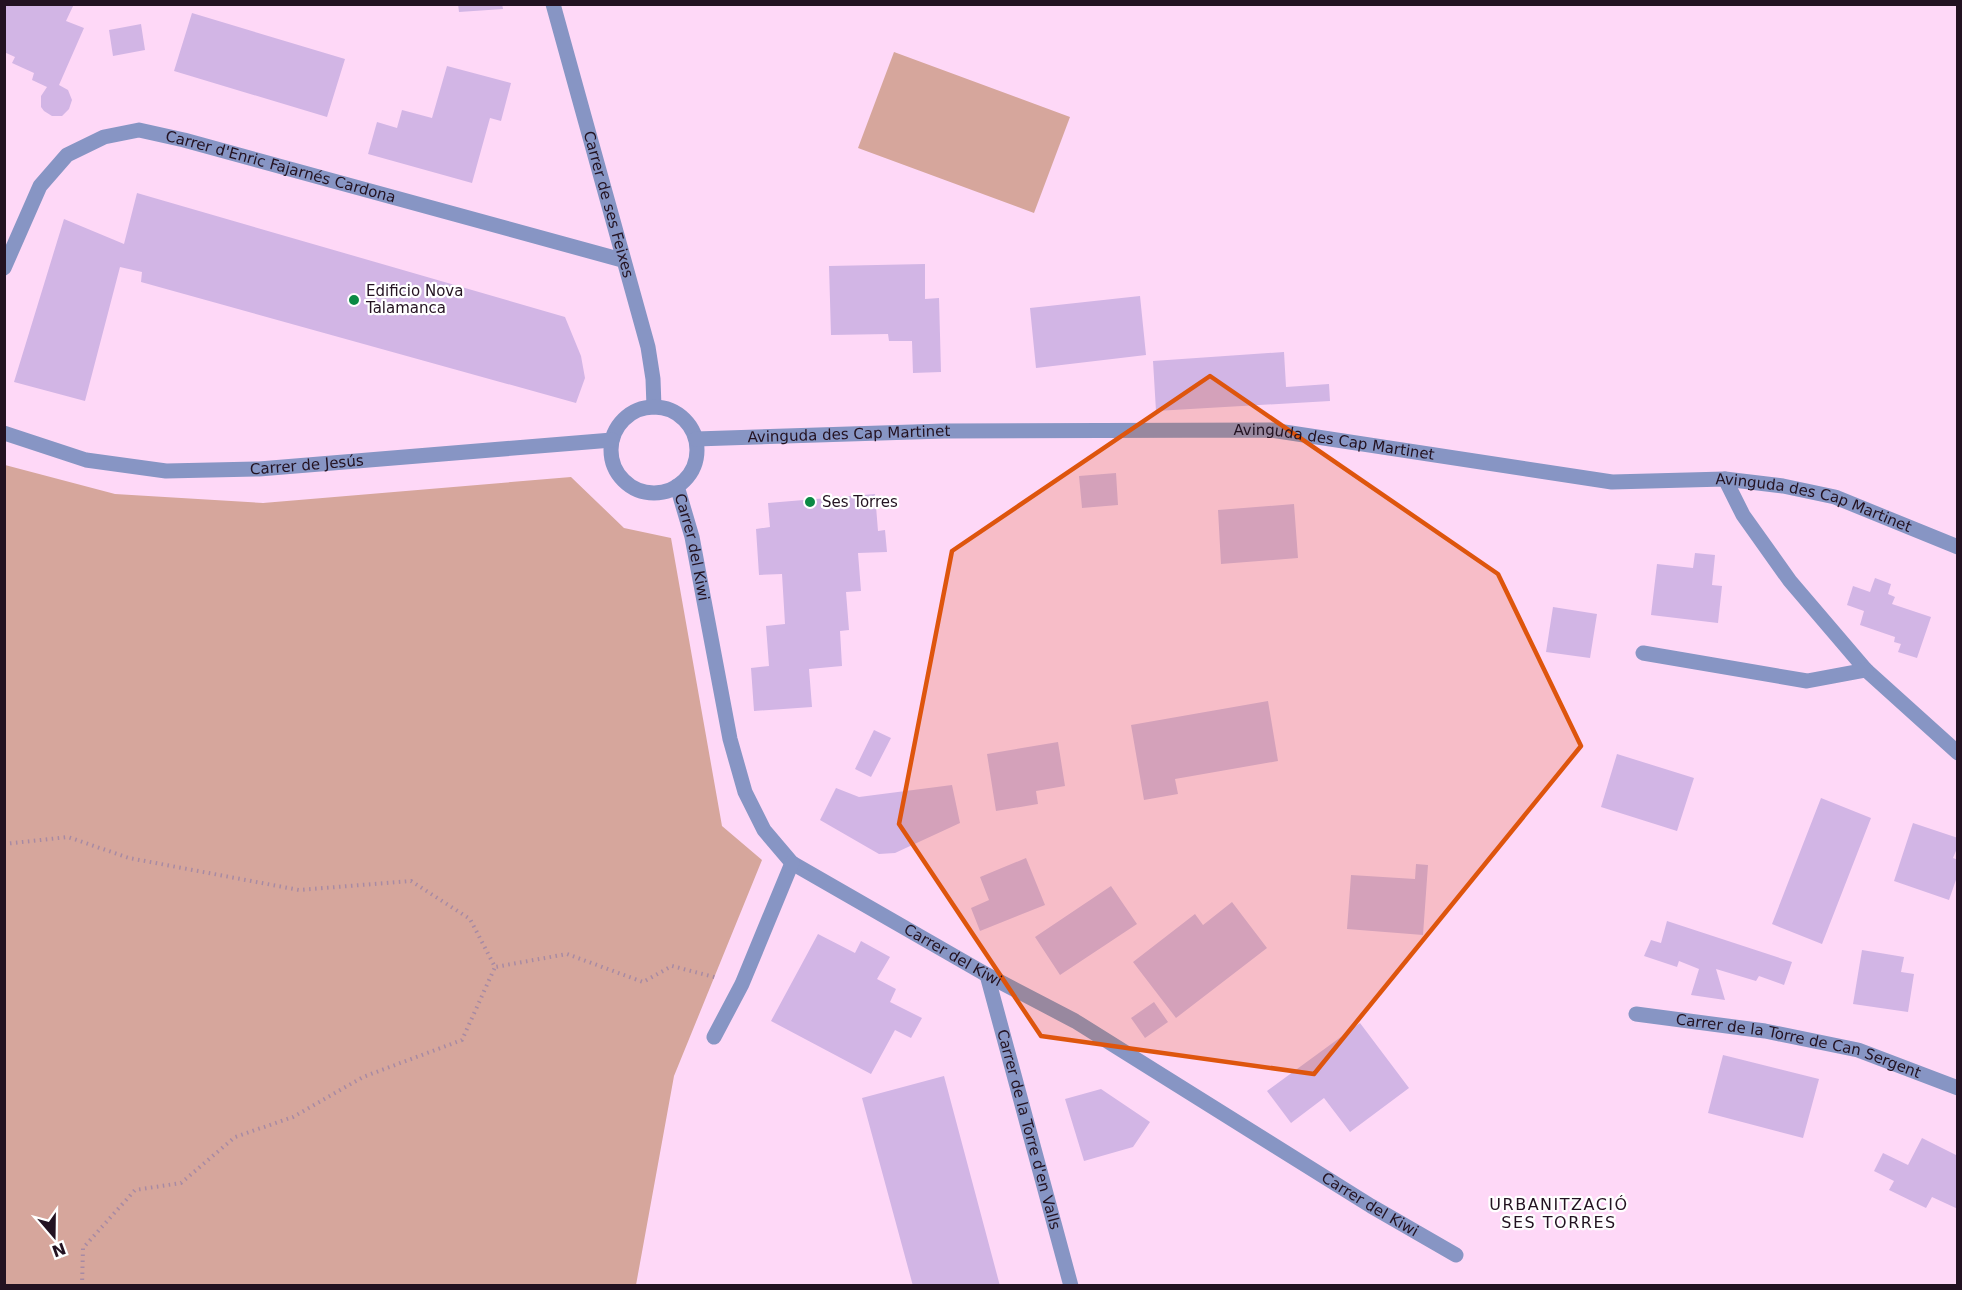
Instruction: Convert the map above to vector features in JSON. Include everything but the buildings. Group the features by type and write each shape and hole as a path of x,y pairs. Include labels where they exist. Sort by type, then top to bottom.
{"street":[{"name":"Carrer de ses Feixes","path":"553,4 622,260 648,347 654,407"},
{"name":"Carrer d'Enric Fajarnés Cardona","path":"4,268 40,186 67,155 104,136 139,130 184,140 622,260"},
{"path":"654,407 668,409 690,426 696,439 697,452 694,466 677,486 664,492 649,493 629,485 615,469 611,455 612,440 617,427 640,409 654,407"},
{"name":"Avinguda des Cap Martinet","path":"696,439 944,431 1271,430 1612,482 1725,479 1783,486 1835,498 1958,547"},
{"name":"Carrer de Jesús","path":"4,433 86,460 166,471 259,469 612,440"},
{"path":"1725,479 1743,515 1790,581 1866,670 1958,753"},
{"name":"Carrer del Kiwi","path":"677,486 692,537 730,739 745,792 764,830 792,863 987,975 1076,1021 1371,1206 1456,1256"},
{"path":"1643,653 1807,681 1866,670"},
{"path":"714,1038 742,984 792,863"},
{"name":"Carrer de la Torre d'en Valls","path":"987,975 1071,1286"},
{"name":"Carrer de la Torre de Can Sergent","path":"1636,1014 1764,1031 1858,1050 1958,1088"}],"path":[{"path":"4,844 68,837 129,858 299,890 411,880 470,919 495,967"},
{"path":"495,967 567,954 643,982 672,966 742,984"},
{"path":"82,1286 82,1248 135,1190 181,1183 235,1137 293,1117 363,1077 462,1040 495,967"}],"highlighted area":[{"path":"1210,376 1498,574 1581,746 1314,1074 1041,1036 899,824 952,551"}],"shaded area":[{"path":"894,52 1070,117 1034,213 858,148"},
{"path":"5,465 115,494 263,503 571,477 624,528 671,538 722,826 762,860 674,1076 636,1285 5,1285"}],"place":[{"name":"Edificio Nova Talamanca","path":"354,300"},
{"name":"Ses Torres","path":"810,502"}],"district":[{"name":"URBANITZACIÓ SES TORRES","path":"1559,1213"}]}
